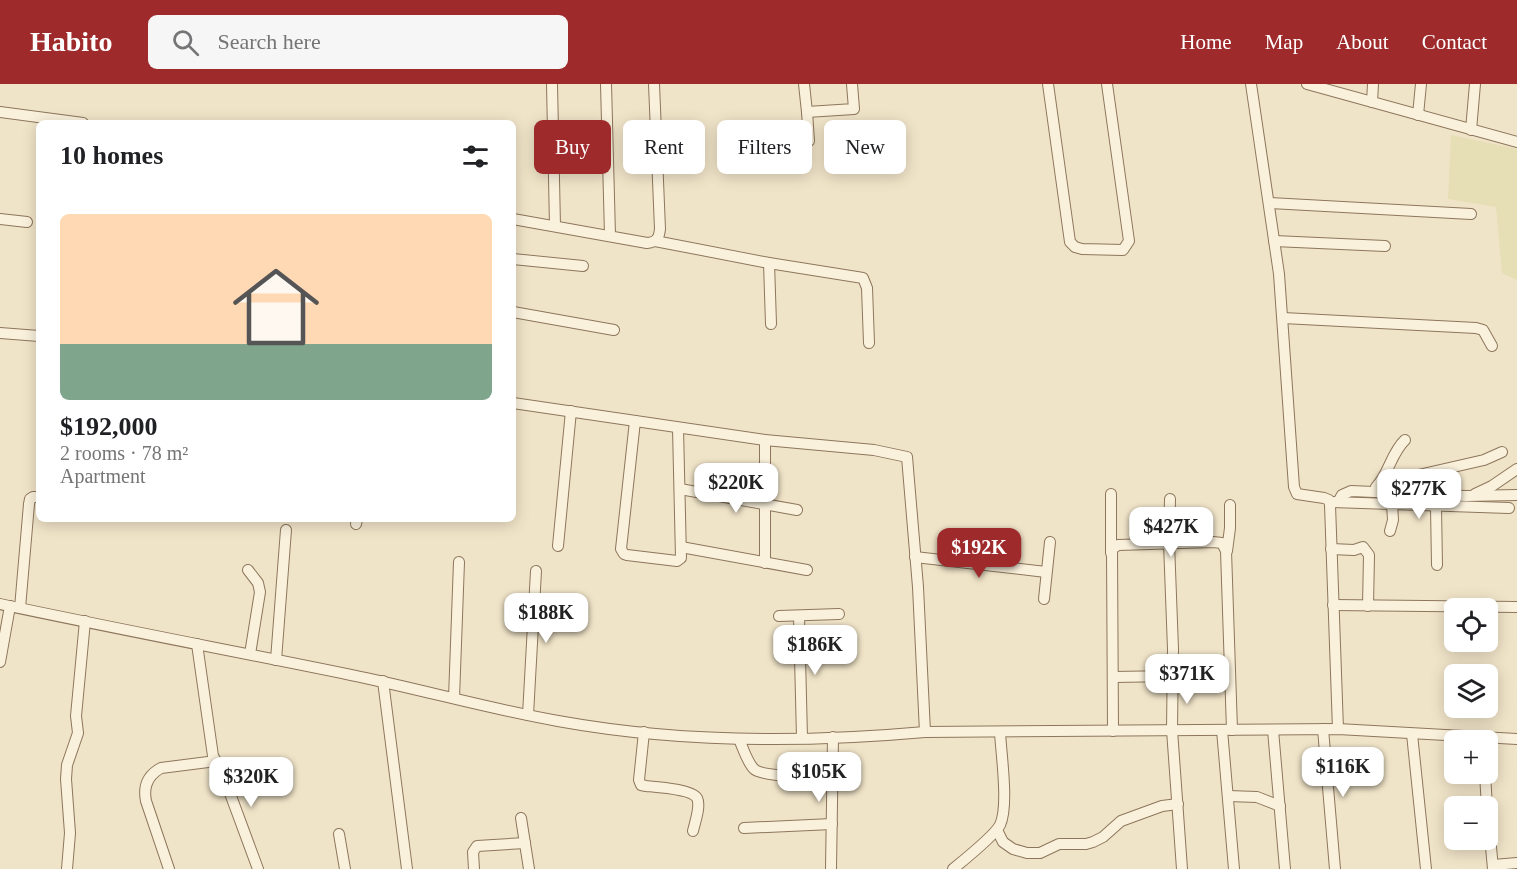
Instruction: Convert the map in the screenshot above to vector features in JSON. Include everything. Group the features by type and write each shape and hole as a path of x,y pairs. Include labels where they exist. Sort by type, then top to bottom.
{"street":[{"path":"552,84 555,226"},
{"path":"606,84 610,236"},
{"path":"654,84 660,229 656,241"},
{"path":"804,84 808,120"},
{"path":"807,112 854,109 852,84"},
{"path":"1048,84 1070,242 1082,249 1123,250 1129,241 1107,84"},
{"path":"1251,84 1283,318 1295,491 1299,495 1324,498 1334,502 1509,508"},
{"path":"1307,84 1517,142"},
{"path":"1372,102 1373,84"},
{"path":"1418,115 1421,84"},
{"path":"1472,130 1475,84"},
{"path":"0,112 60,120"},
{"path":"1269,203 1471,214"},
{"path":"0,219 27,222"},
{"path":"516,220 647,243 656,241 863,278 867,288 869,343"},
{"path":"1274,241 1385,246"},
{"path":"516,259 582,266"},
{"path":"769,263 771,324"},
{"path":"516,313 614,330"},
{"path":"1283,318 1476,328 1483,330 1492,346"},
{"path":"0,333 36,336"},
{"path":"516,403 765,440 846,447 906,456 909,466 925,732"},
{"path":"558,546 571,411"},
{"path":"635,421 621,552 627,555 677,561 681,558 678,428"},
{"path":"765,440 765,563"},
{"path":"1368,492 1379,483 1394,454 1405,440"},
{"path":"1379,483 1484,460 1502,452"},
{"path":"1469,496 1492,486 1517,469"},
{"path":"680,489 797,510"},
{"path":"1338,729 1331,549 1334,502 1345,493 1368,492 1469,496 1517,495"},
{"path":"1112,494 1113,731"},
{"path":"0,662 30,499 36,498"},
{"path":"1170,499 1172,730 1182,869"},
{"path":"1390,531 1393,520 1392,504"},
{"path":"1230,505 1230,528 1226,551 1227,730 1228,796 1234,869"},
{"path":"1436,507 1437,565"},
{"path":"276,660 286,530"},
{"path":"1044,599 1050,542"},
{"path":"1111,556 1115,546 1169,543 1217,542 1224,544 1226,551"},
{"path":"681,547 807,570"},
{"path":"1331,549 1354,550 1363,547 1369,555 1368,606"},
{"path":"915,557 1046,572"},
{"path":"454,698 459,562"},
{"path":"248,570 258,583 260,592 250,654"},
{"path":"528,715 536,571"},
{"path":"1333,605 1517,607"},
{"path":"10,606 383,681 561,722 686,738 802,738 925,732 1323,729 1444,736"},
{"path":"779,616 839,614"},
{"path":"799,616 802,738"},
{"path":"67,869 70,832 66,779 78,732 76,716 85,621"},
{"path":"197,644 212,747 258,869"},
{"path":"1114,677 1173,676"},
{"path":"383,681 407,869"},
{"path":"1323,729 1335,869"},
{"path":"1273,730 1284,869"},
{"path":"644,732 639,780 646,786 684,791 697,798 698,806 693,831"},
{"path":"953,869 997,830 1002,818 1000,732"},
{"path":"1412,734 1426,869"},
{"path":"831,869 833,737"},
{"path":"739,739 751,764 758,771 834,779"},
{"path":"1498,739 1517,739"},
{"path":"168,869 146,801 144,793 146,784 154,771 161,768 216,761"},
{"path":"1228,796 1257,797 1280,806"},
{"path":"997,830 1003,842 1013,849 1028,854 1040,853 1059,844 1093,842 1103,837 1121,821 1162,806 1178,804"},
{"path":"521,818 529,869"},
{"path":"744,828 832,824"},
{"path":"339,834 345,869"},
{"path":"474,869 473,852 477,846 525,843"},
{"path":"1491,850 1493,867 1517,863"}],"shaded area":[{"path":"1451,135 1517,149 1517,280 1502,273 1496,207 1448,199"}]}
